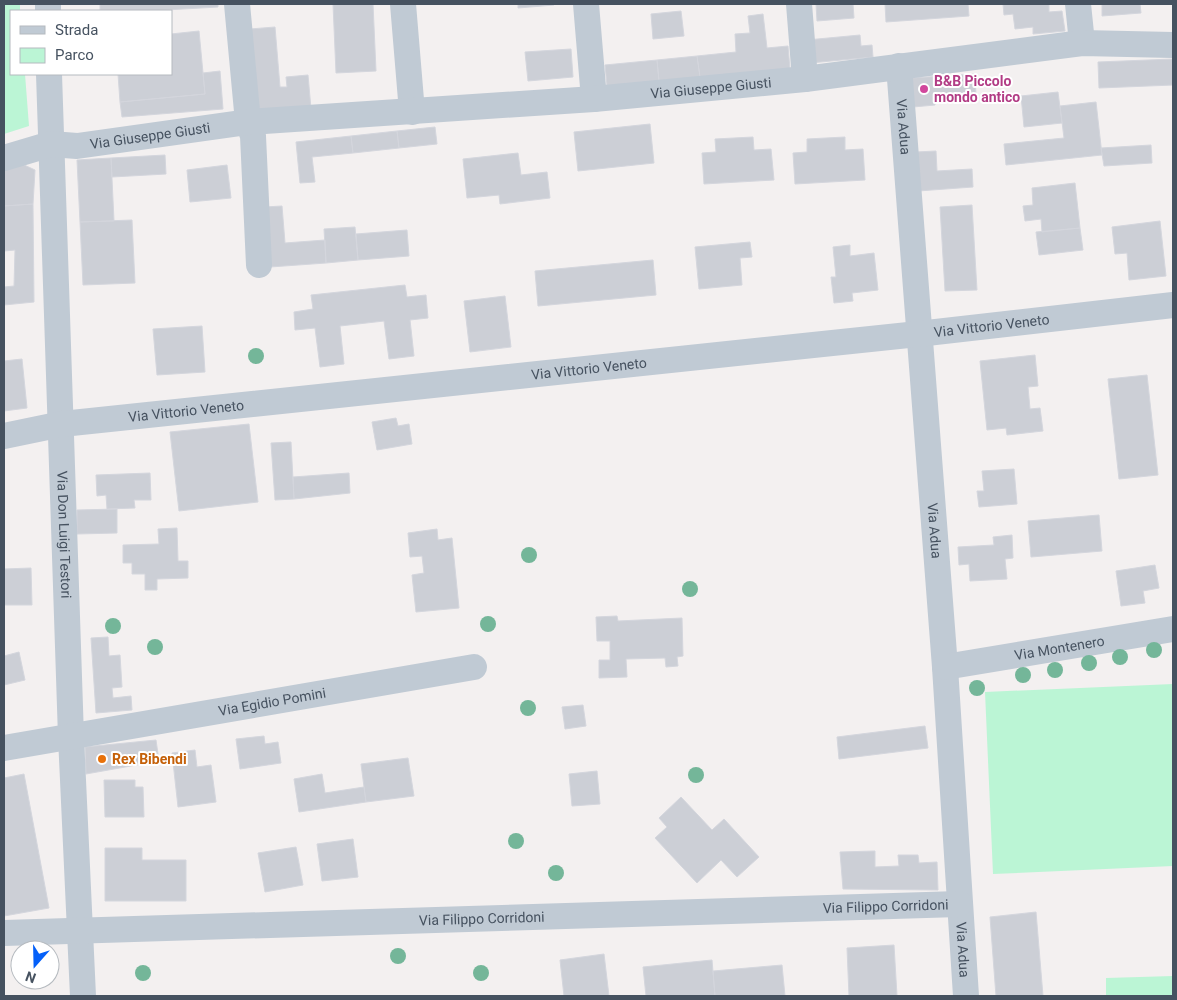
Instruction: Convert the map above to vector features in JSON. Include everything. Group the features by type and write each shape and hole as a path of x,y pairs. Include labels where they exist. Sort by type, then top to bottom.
{"street":[{"path":"237,4 248,122 253,136 259,265"},
{"path":"403,4 412,112"},
{"path":"586,4 594,100"},
{"path":"799,4 806,79"},
{"path":"1078,4 1082,43"},
{"name":"Via Giuseppe Giusti","path":"51,144 77,146 248,122 594,100 806,79 1082,43 1173,45"},
{"name":"Via Adua","path":"899,66 918,334 945,667 966,996"},
{"name":"Via Don Luigi Testori","path":"49,75 83,996"},
{"path":"4,158 51,144"},
{"name":"Via Vittorio Veneto","path":"4,436 62,424 918,334 1173,305"},
{"name":"Via Montenero","path":"945,667 1173,629"},
{"name":"Via Egidio Pomini","path":"4,748 474,667"},
{"name":"Via Filippo Corridoni","path":"4,933 959,904"}],"green space":[{"path":"4,4 20,4 20,10 10,10 10,75 25,75 29,126 4,134"},
{"path":"1173,684 1173,866 993,874 985,692"},
{"path":"1173,976 1173,996 1106,996 1106,978"}],"building":[{"path":"100,4 218,4 218,7 166,10 100,10"},
{"path":"333,4 373,4 376,71 336,73"},
{"path":"518,4 554,4 554,5 518,8"},
{"path":"816,4 853,4 854,18 817,21"},
{"path":"885,4 968,4 969,16 886,22"},
{"path":"1003,4 1049,4 1049,12 1062,11 1065,31 1033,34 1033,27 1015,29 1013,14 1004,15"},
{"path":"1102,4 1140,4 1141,13 1102,16"},
{"path":"681,11 684,36 653,39 651,14"},
{"path":"763,14 767,48 788,46 790,69 700,77 697,56 736,52 735,34 750,33 748,16"},
{"path":"275,27 280,87 287,87 286,77 308,75 311,109 258,114 250,29"},
{"path":"199,31 205,94 120,102 118,75 172,75 172,34"},
{"path":"860,35 861,46 872,45 873,57 810,63 807,40"},
{"path":"571,49 573,77 528,81 525,52"},
{"path":"697,56 700,77 659,81 657,60"},
{"path":"1173,59 1173,85 1099,88 1098,62"},
{"path":"657,60 659,81 607,86 605,65"},
{"path":"220,71 223,109 122,117 120,102 205,94 203,73"},
{"path":"975,74 976,95 935,97 935,105 913,107 911,78"},
{"path":"1058,92 1062,123 1024,127 1021,96"},
{"path":"1096,102 1102,155 1006,165 1004,144 1064,138 1060,106"},
{"path":"650,124 654,163 578,171 574,132"},
{"path":"435,127 437,144 399,148 397,131"},
{"path":"397,131 399,148 353,153 351,136"},
{"path":"351,136 353,153 312,157 315,182 300,183 296,142"},
{"path":"753,137 754,150 771,149 774,180 704,184 702,153 716,152 715,139"},
{"path":"845,137 845,150 863,149 865,180 795,184 793,153 807,152 807,139"},
{"path":"1151,145 1152,163 1104,166 1101,148"},
{"path":"936,151 937,171 972,169 973,187 918,191 916,152"},
{"path":"518,153 521,175 547,172 550,198 500,204 499,195 467,198 463,159"},
{"path":"165,155 166,174 112,177 111,158"},
{"path":"111,158 114,221 80,222 77,160"},
{"path":"20,163 35,170 33,204 4,206 4,169"},
{"path":"227,165 231,198 190,202 187,170"},
{"path":"1075,183 1080,228 1042,232 1041,219 1025,221 1023,206 1033,205 1032,188"},
{"path":"33,204 34,302 4,305 4,287 14,286 15,250 4,251 4,206"},
{"path":"972,205 977,290 945,291 940,207"},
{"path":"282,206 285,243 325,240 326,263 270,267 265,207"},
{"path":"132,220 135,283 83,285 80,222"},
{"path":"1160,221 1166,276 1129,280 1127,253 1115,254 1112,227"},
{"path":"355,227 358,260 326,263 324,229"},
{"path":"1080,228 1083,250 1039,255 1036,232"},
{"path":"407,230 409,256 358,260 356,234"},
{"path":"750,242 752,257 740,258 742,285 699,289 695,247"},
{"path":"850,245 850,256 874,253 878,290 852,293 853,301 834,303 831,277 836,277 833,247"},
{"path":"653,260 656,295 538,306 535,271"},
{"path":"405,285 407,297 426,295 428,318 410,320 414,356 389,359 384,321 340,326 344,364 320,367 315,328 295,330 294,312 313,309 311,295"},
{"path":"505,296 511,347 470,352 464,301"},
{"path":"202,326 205,372 157,375 153,329"},
{"path":"1035,355 1038,386 1028,387 1030,409 1040,408 1043,431 1007,435 1006,428 987,430 980,361"},
{"path":"22,359 27,408 4,411 4,361"},
{"path":"1147,375 1158,475 1119,479 1108,379"},
{"path":"396,418 398,426 409,424 412,444 377,450 372,422"},
{"path":"249,424 258,502 179,511 170,432"},
{"path":"291,442 294,499 275,500 271,443"},
{"path":"1014,469 1017,504 979,507 977,491 984,491 982,471"},
{"path":"150,473 151,500 134,500 135,508 107,509 106,495 97,496 96,475"},
{"path":"349,473 350,493 294,499 293,477"},
{"path":"117,509 117,533 77,534 77,510"},
{"path":"1099,515 1102,551 1031,557 1028,521"},
{"path":"177,528 178,561 188,561 188,578 157,579 157,590 145,590 145,574 132,574 132,563 123,563 123,545 159,544 158,529"},
{"path":"437,529 438,540 452,538 459,608 416,612 412,575 424,573 422,556 410,557 408,533"},
{"path":"1012,535 1013,558 1005,559 1007,579 970,581 969,564 959,565 958,547 994,545 993,537"},
{"path":"1155,565 1159,588 1143,591 1145,603 1121,606 1116,571"},
{"path":"31,568 32,605 4,605 4,569"},
{"path":"617,616 618,621 682,618 683,656 677,657 678,666 666,667 665,658 626,659 627,677 599,678 599,660 610,660 610,641 597,641 596,617"},
{"path":"108,637 109,656 120,655 122,687 112,688 113,698 131,696 132,710 96,713 91,638"},
{"path":"19,652 25,680 4,685 4,656"},
{"path":"583,705 586,726 565,729 562,707"},
{"path":"925,726 928,748 839,759 837,737"},
{"path":"264,736 265,744 278,742 281,763 240,769 236,739"},
{"path":"156,740 159,761 86,774 85,747"},
{"path":"195,750 197,767 211,765 216,802 178,807 172,753"},
{"path":"408,758 414,796 366,802 361,764"},
{"path":"597,771 600,804 572,806 569,774"},
{"path":"24,774 49,908 4,916 4,778"},
{"path":"322,774 325,793 364,787 366,802 299,812 294,779"},
{"path":"104,780 135,780 135,787 143,787 144,817 105,817"},
{"path":"681,797 712,830 724,819 759,857 737,877 721,860 697,883 655,838 667,827 659,818"},
{"path":"353,839 358,877 322,881 317,844"},
{"path":"296,847 303,885 265,892 258,853"},
{"path":"105,848 142,848 142,860 186,860 186,901 105,901"},
{"path":"875,851 875,867 899,866 898,855 918,855 919,863 937,862 938,890 843,889 840,852"},
{"path":"1036,912 1043,996 996,996 990,917"},
{"path":"894,945 897,996 849,996 847,948"},
{"path":"604,954 609,996 564,996 560,960"},
{"path":"712,960 715,996 646,996 643,967"},
{"path":"782,965 785,996 715,996 713,971"}],"place":[{"name":"B&B Piccolo mondo antico","path":"924,89"},
{"name":"Rex Bibendi","path":"102,759"}]}
